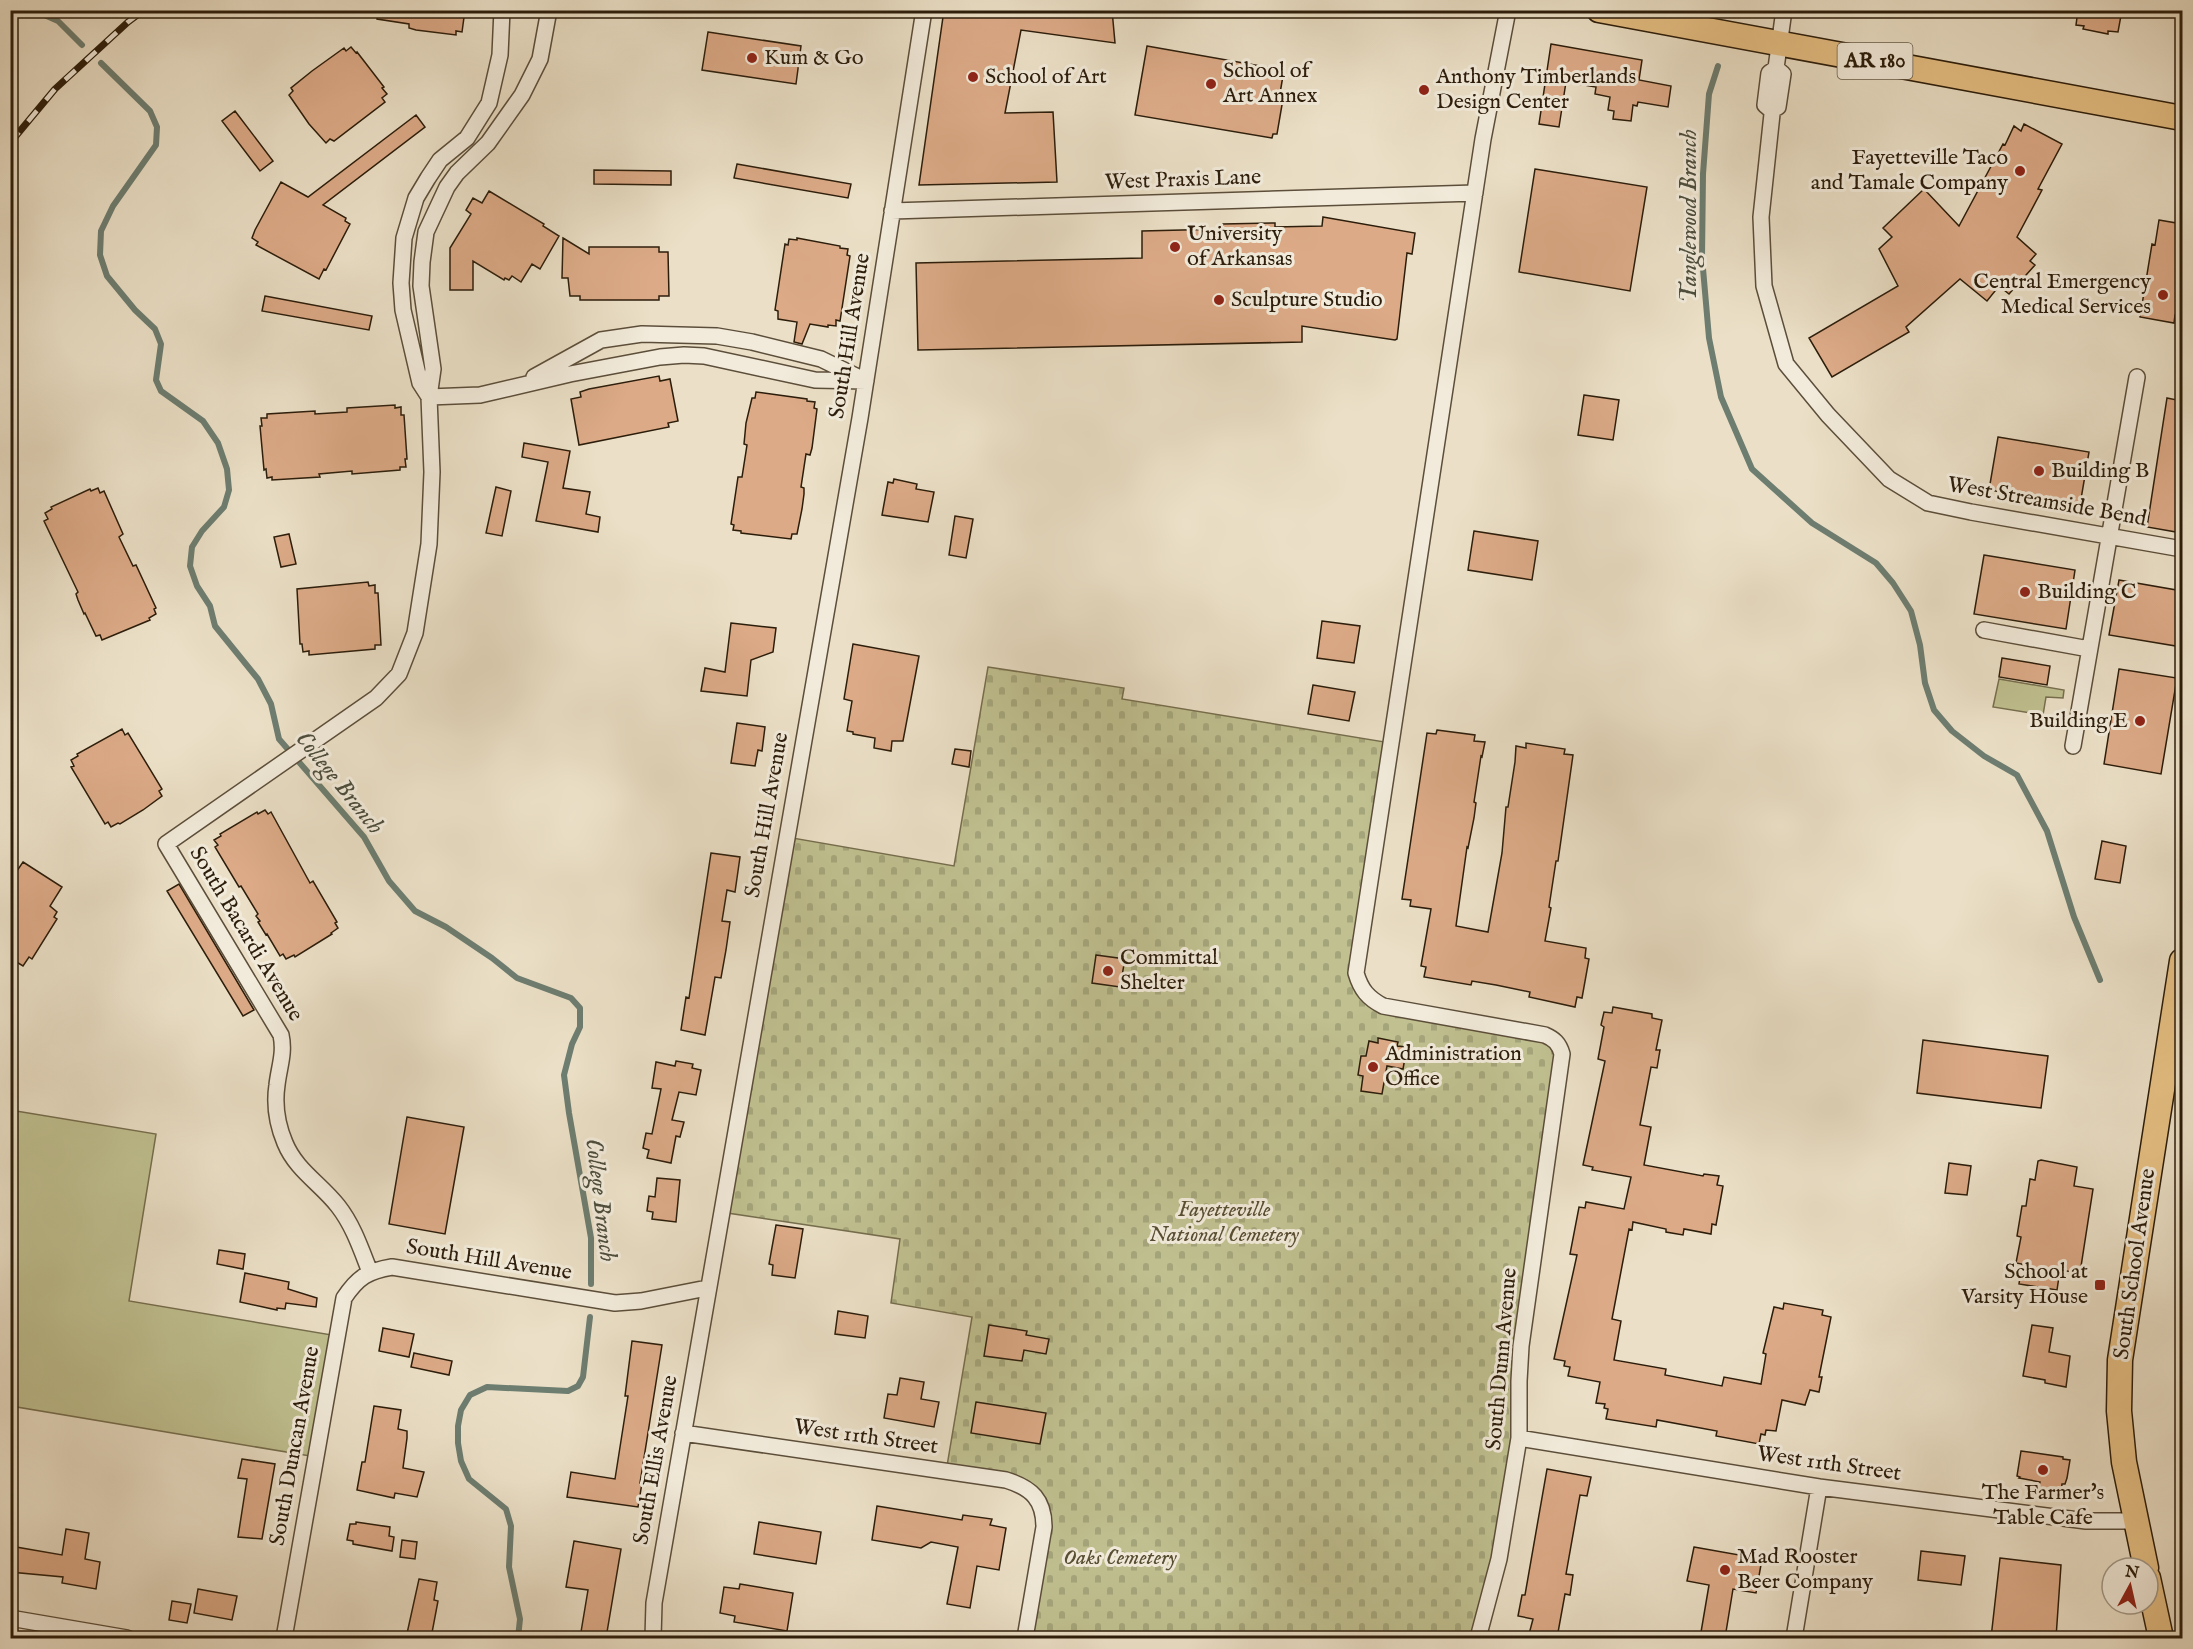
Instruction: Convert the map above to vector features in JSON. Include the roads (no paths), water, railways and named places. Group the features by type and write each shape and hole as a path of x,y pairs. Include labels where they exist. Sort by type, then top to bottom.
{"main road":[{"name":"AR 180","path":"1599,10 2182,118"},
{"name":"South School Avenue","path":"2143,1556 2134,1521 2124,1462 2119,1411 2120,1360 2182,966"},
{"path":"2156,1616 2161,1638"}],"street":[{"path":"429,397 420,383 403,310 401,283 404,238 416,198 428,178 440,160 466,138 489,103 500,55 502,10"},
{"path":"429,397 432,369 421,286 426,232 447,188 457,173 488,143 522,96 540,59 549,10"},
{"name":"South Hill Avenue","path":"370,1272 393,1267 615,1303 641,1301 707,1288 866,381 924,10"},
{"path":"1475,193 1508,10"},
{"name":"West Streamside Bend","path":"1784,10 1776,68 1769,73 1765,105 1771,110 1761,217 1764,286 1786,364 1828,415 1889,479 1928,503 2182,549"},
{"name":"West Praxis Lane","path":"892,211 1475,193"},
{"name":"South Dunn Avenue","path":"1475,193 1356,973 1360,986 1369,999 1383,1006 1545,1035 1560,1046 1562,1063 1521,1346 1519,1438 1499,1559 1478,1638"},
{"path":"528,384 536,375 577,355 601,340 642,334 717,336 752,342 821,359 866,381"},
{"path":"429,397 480,395 660,357 684,355 704,356 815,380 866,381"},
{"path":"2073,746 2137,377"},
{"name":"South Bacardi Avenue","path":"370,1272 355,1234 337,1205 304,1173 286,1145 275,1110 277,1083 284,1047 281,1035 166,844 376,699 399,674 415,633 429,544 432,472 429,397"},
{"path":"1984,630 2090,649"},
{"name":"South Duncan Avenue","path":"284,1638 344,1298 354,1283 370,1272"},
{"name":"South Ellis Avenue","path":"653,1638 654,1603 707,1288"},
{"name":"West 11th Street","path":"683,1433 1006,1480 1023,1486 1037,1498 1044,1512 1044,1527 1025,1638"},
{"name":"West 11th Street","path":"1519,1438 1819,1487 2086,1521 2134,1521"},
{"path":"1794,1638 1819,1487"},
{"path":"10,1618 127,1638"}],"waterway":[{"name":"College Branch","path":"33,10 58,21 82,45"},
{"name":"College Branch","path":"101,63 150,111 157,127 156,145 113,206 101,231 100,255 107,276 135,310 155,329 161,344 156,380 161,391 203,421 218,443 227,469 229,490 224,507 202,531 192,547 190,566 197,586 210,606 215,626 258,679 271,704 279,739 364,837 389,881 415,911 446,927 517,978 571,998 580,1008 580,1027 572,1044 564,1075 591,1238 591,1284"},
{"name":"Tanglewood Branch","path":"1718,66 1709,94 1703,174 1702,257 1709,338 1721,397 1752,469 1812,523 1876,563 1893,583 1911,611 1920,645 1925,683 1934,710 1952,731 1984,756 2017,775 2047,831 2074,917 2100,980"},
{"name":"College Branch","path":"518,1638 520,1619 509,1567 511,1526 506,1509 469,1479 461,1461 458,1443 461,1410 470,1395 487,1387 568,1391 578,1386 583,1377 590,1317"}],"railway":[{"path":"10,143 55,89 144,10"}],"place":[{"name":"Kum & Go","path":"752,58"},
{"name":"School of Art","path":"973,77"},
{"name":"School of Art Annex","path":"1211,84"},
{"name":"Anthony Timberlands Design Center","path":"1424,90"},
{"name":"Fayetteville Taco and Tamale Company","path":"2020,171"},
{"name":"University of Arkansas","path":"1175,247"},
{"name":"Central Emergency Medical Services","path":"2163,295"},
{"name":"Sculpture Studio","path":"1219,300"},
{"name":"Building B","path":"2039,471"},
{"name":"Building C","path":"2025,592"},
{"name":"Building E","path":"2140,721"},
{"name":"Committal Shelter","path":"1108,971"},
{"name":"Administration Office","path":"1373,1067"},
{"name":"School at Varsity House","path":"2100,1285"},
{"name":"The Farmer's Table Cafe","path":"2043,1470"},
{"name":"Mad Rooster Beer Company","path":"1725,1570"}],"park label":[{"name":"Fayetteville National Cemetery","path":"1224,1222"},
{"name":"Oaks Cemetery","path":"1120,1558"}]}
